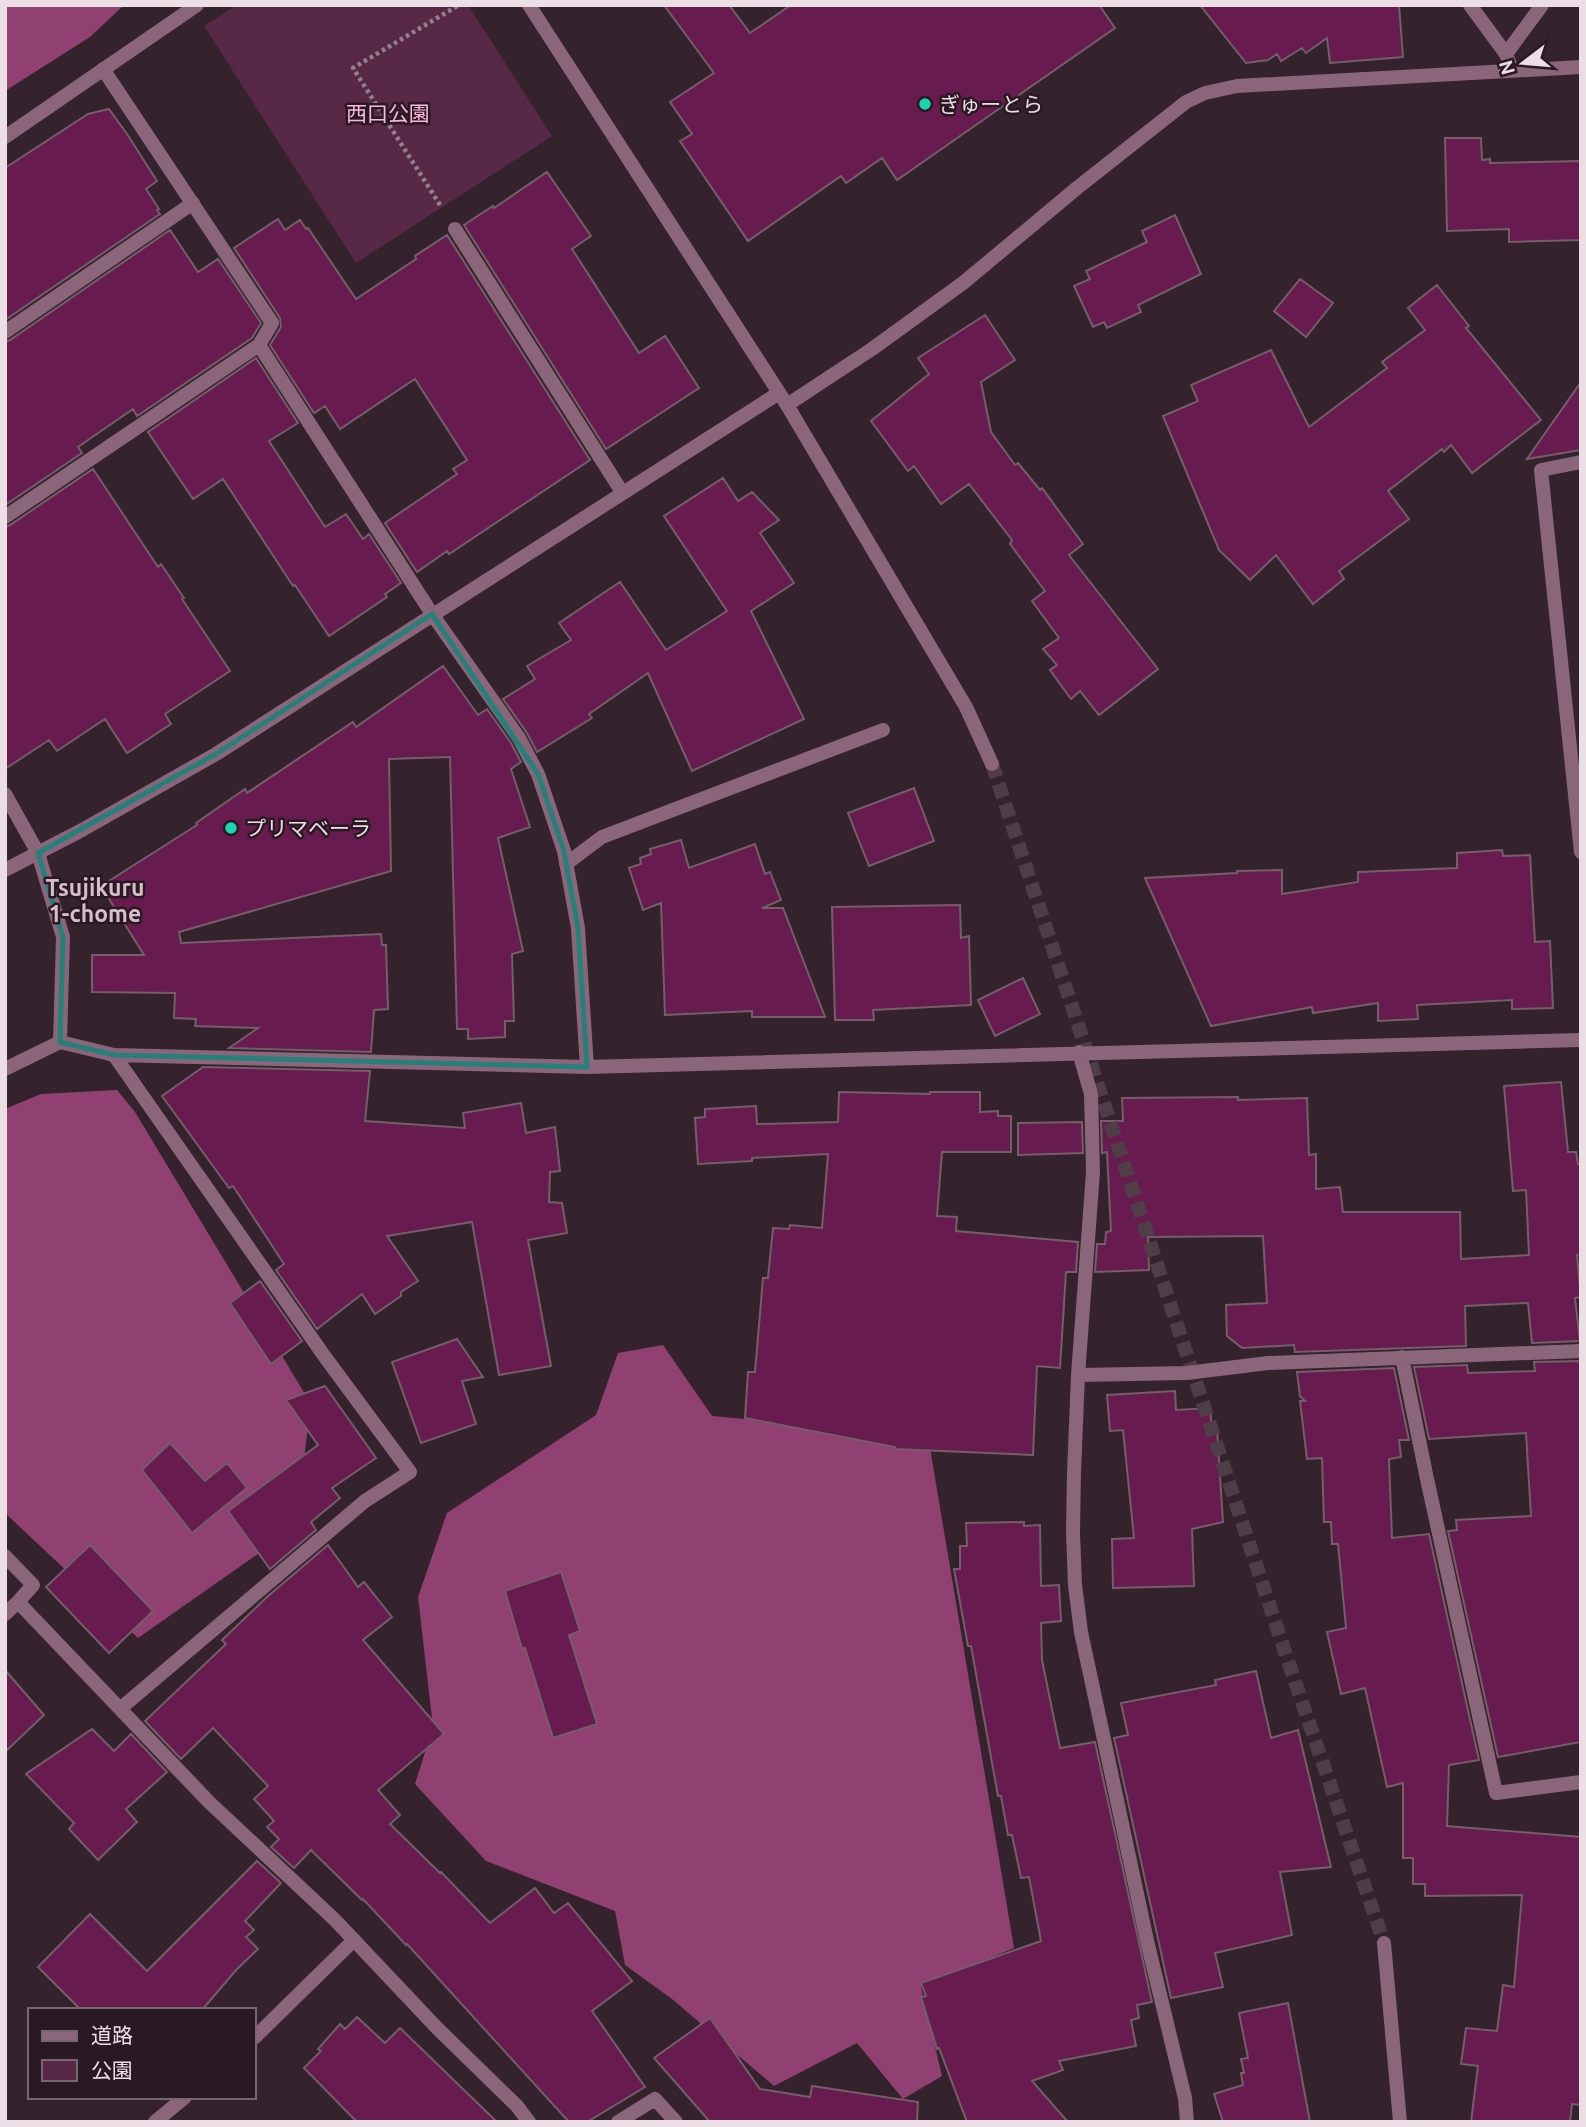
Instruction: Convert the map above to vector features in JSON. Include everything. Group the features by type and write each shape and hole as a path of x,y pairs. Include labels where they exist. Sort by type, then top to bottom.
{"street":[{"path":"5,137 197,5"},
{"path":"529,5 783,399 966,707 992,764"},
{"path":"1470,5 1506,54 1512,70"},
{"path":"1506,54 1542,5"},
{"path":"5,870 216,754 622,492 872,349 963,283 1186,102 1205,93 1237,86 1581,67"},
{"path":"5,517 259,345 272,323 103,69"},
{"path":"5,332 193,202"},
{"path":"455,229 622,492"},
{"path":"259,345 432,614 519,738 538,774 564,851 578,928 587,1067"},
{"path":"1581,462 1541,470 1574,733 1581,852"},
{"path":"566,864 602,837 883,730"},
{"path":"5,794 38,853 63,937 60,1042"},
{"path":"5,1069 60,1042 114,1055 587,1067 1581,1040"},
{"path":"1079,1052 1091,1094 1093,1172 1078,1375 1073,1533 1075,1585 1081,1632 1148,1945 1185,2098 1187,2122"},
{"path":"114,1055 325,1357 410,1472 365,1501 121,1708"},
{"path":"1078,1375 1187,1373 1268,1363 1581,1351"},
{"path":"1402,1357 1496,1793 1581,1782"},
{"path":"5,1556 33,1585 5,1614"},
{"path":"18,1602 209,1802 335,1920 530,2122"},
{"path":"256,2036 354,1940"},
{"path":"1384,1943 1400,2122"},
{"path":"155,2122 183,2099"},
{"path":"618,2122 655,2099 676,2122"}],"path":[{"path":"455,229 353,68 459,5"}],"highlighted area":[{"path":"432,614 538,774 564,851 578,928 587,1067 114,1055 60,1042 63,937 38,853 216,754"}],"green space":[{"name":"西口公園","path":"237,5 468,5 552,136 356,263 204,26"}],"shaded area":[{"path":"5,5 124,5 90,37 5,91"},
{"path":"117,1090 135,1112 311,1404 295,1528 138,1638 5,1513 5,1109 41,1094"},
{"path":"663,1345 712,1416 928,1436 1014,1948 921,1987 942,2076 903,2099 857,2043 774,2086 672,1999 625,1965 615,1911 486,1861 415,1784 433,1727 418,1597 447,1513 596,1415 618,1353"}],"building":[{"path":"664,5 729,5 750,33 791,5 1099,5 1115,28 897,180 882,158 846,183 841,176 748,241 680,141 692,134 670,102 714,73"},
{"path":"1200,5 1399,5 1403,57 1330,63 1327,38 1306,53 1302,48 1281,61 1277,54 1268,60 1246,63"},
{"path":"109,109 157,181 146,189 160,214 5,320 5,168 88,114"},
{"path":"1445,138 1481,138 1482,160 1490,159 1490,163 1581,161 1581,240 1509,242 1509,229 1447,231"},
{"path":"547,172 591,236 572,249 639,353 665,336 699,388 606,449 464,225"},
{"path":"1175,215 1201,274 1138,305 1141,312 1107,328 1104,322 1093,327 1074,286 1090,279 1086,271 1147,242 1142,231"},
{"path":"278,219 285,230 300,220 306,229 308,228 356,299 447,235 590,460 449,554 447,551 417,572 385,523 457,474 453,469 467,460 415,379 340,429 325,406 314,413 270,345 281,327 280,318 234,248"},
{"path":"170,230 198,272 218,259 261,323 252,338 137,416 133,409 78,447 82,453 5,505 5,342"},
{"path":"1300,279 1333,303 1306,337 1274,311"},
{"path":"1437,285 1469,326 1466,328 1541,420 1472,473 1451,445 1388,491 1409,519 1339,571 1344,579 1313,604 1276,555 1250,580 1219,550 1163,416 1198,401 1191,385 1271,350 1309,427 1387,368 1382,362 1425,330 1408,308"},
{"path":"985,315 1015,360 981,382 991,432 1015,465 1018,463 1040,490 1042,488 1083,544 1069,555 1158,669 1099,715 1080,691 1071,699 1050,670 1057,665 1043,649 1059,638 1032,601 1045,591 1010,544 1012,540 969,484 941,504 914,466 908,471 871,421 929,374 918,358"},
{"path":"256,358 298,423 269,441 325,527 346,514 363,539 369,534 401,583 385,594 387,597 329,636 223,479 193,499 148,432"},
{"path":"1581,382 1581,450 1527,459"},
{"path":"93,469 158,567 161,564 230,671 165,714 171,724 127,753 105,719 57,751 49,740 5,769 5,527"},
{"path":"723,478 738,501 752,492 779,520 760,533 794,583 751,611 804,719 692,771 648,673 589,714 592,718 537,752 503,699 535,679 527,666 571,640 559,623 620,582 666,650 727,611 664,516"},
{"path":"443,666 478,715 487,709 521,762 511,769 530,827 498,838 523,951 512,954 514,1021 505,1021 505,1037 468,1039 468,1029 457,1029 450,757 389,759 391,871 179,932 181,943 381,934 382,945 386,945 388,1009 374,1010 371,1052 229,1048 258,1028 195,1026 196,1019 174,1018 175,993 92,992 92,955 144,955 101,886 197,825 196,823 245,789 247,793 353,722 356,727"},
{"path":"914,788 934,841 869,866 848,813"},
{"path":"681,840 689,868 755,844 765,874 770,872 781,900 762,908 783,908 825,1017 752,1017 752,1011 665,1015 661,903 643,910 629,868 641,864 640,858 651,854 650,849"},
{"path":"1502,850 1503,856 1530,855 1535,942 1550,941 1553,1008 1512,1009 1512,1000 1417,1005 1418,1019 1378,1021 1378,1003 1313,1013 1312,1007 1211,1026 1145,878 1282,870 1282,894 1358,882 1358,872 1457,868 1457,853"},
{"path":"960,905 961,938 969,936 971,1005 873,1010 874,1020 835,1020 832,907"},
{"path":"1023,978 1040,1014 995,1036 978,1000"},
{"path":"203,1067 370,1071 365,1121 465,1128 463,1113 521,1103 526,1133 555,1127 560,1171 550,1172 549,1202 562,1203 567,1233 528,1240 551,1366 499,1375 472,1222 387,1236 418,1281 375,1314 362,1294 317,1329 276,1270 284,1264 233,1186 229,1188 162,1096"},
{"path":"1561,1082 1568,1152 1576,1152 1578,1164 1581,1164 1581,1254 1577,1255 1581,1297 1575,1298 1580,1341 1532,1343 1528,1303 1465,1306 1466,1346 1295,1352 1294,1345 1242,1348 1227,1336 1226,1305 1267,1303 1263,1236 1148,1237 1149,1270 1095,1272 1097,1244 1105,1244 1106,1232 1111,1231 1107,1152 1102,1153 1101,1121 1123,1121 1122,1098 1307,1098 1309,1155 1316,1154 1316,1189 1340,1187 1343,1212 1460,1212 1461,1259 1529,1255 1526,1190 1513,1191 1504,1086"},
{"path":"839,1092 980,1092 980,1112 998,1111 998,1116 1011,1116 1011,1152 942,1152 937,1216 957,1217 956,1231 1078,1242 1076,1272 1066,1272 1060,1368 1037,1366 1033,1455 895,1449 745,1418 748,1372 755,1372 763,1278 768,1278 773,1228 789,1229 790,1225 822,1228 828,1154 698,1164 695,1118 705,1117 705,1109 756,1106 757,1124 838,1122"},
{"path":"1082,1122 1083,1153 1018,1155 1018,1123"},
{"path":"260,1281 302,1341 271,1364 230,1303"},
{"path":"457,1339 483,1377 462,1381 476,1424 421,1443 392,1362"},
{"path":"1581,1361 1581,1742 1498,1757 1448,1531 1457,1530 1456,1520 1531,1516 1526,1433 1429,1439 1414,1367 1467,1365 1468,1373 1535,1371 1534,1362"},
{"path":"1394,1368 1409,1440 1399,1440 1401,1457 1389,1459 1392,1538 1429,1534 1479,1760 1449,1765 1447,1826 1581,1837 1581,2105 1572,2104 1570,2122 1471,2122 1478,2066 1461,2064 1466,2028 1497,2031 1503,1985 1514,1987 1522,1895 1425,1896 1425,1884 1413,1884 1413,1858 1403,1858 1403,1783 1387,1787 1365,1688 1341,1694 1327,1632 1346,1628 1338,1544 1332,1544 1331,1522 1324,1522 1322,1458 1307,1459 1300,1401 1305,1401 1300,1396 1297,1372"},
{"path":"325,1386 376,1458 332,1488 340,1498 311,1522 316,1530 270,1569 228,1511 318,1445 286,1400"},
{"path":"1175,1391 1176,1410 1210,1408 1212,1429 1217,1429 1223,1522 1192,1529 1194,1586 1113,1588 1112,1539 1134,1538 1123,1430 1110,1431 1107,1395"},
{"path":"170,1443 205,1481 227,1463 247,1488 192,1533 142,1470"},
{"path":"1024,1522 1024,1526 1040,1525 1041,1586 1059,1585 1061,1621 1041,1623 1042,1660 1060,1748 1095,1742 1152,2002 1137,2005 1139,2018 1131,2020 1136,2046 1059,2061 1063,2070 1032,2081 1068,2122 967,2122 939,2048 937,2049 921,1997 926,1996 921,1983 1041,1941 1029,1877 1021,1878 1012,1835 1008,1835 1001,1796 998,1796 954,1569 960,1569 960,1546 967,1546 966,1523"},
{"path":"90,1545 153,1611 109,1653 46,1587"},
{"path":"328,1545 358,1587 364,1582 392,1617 363,1640 444,1734 378,1790 400,1815 390,1824 490,1923 535,1888 554,1913 568,1903 632,1981 592,2011 645,2087 587,2122 569,2122 407,1944 311,1850 294,1868 271,1847 279,1839 267,1827 274,1821 254,1799 268,1786 213,1728 181,1759 145,1721 226,1644 222,1640"},
{"path":"561,1572 580,1631 569,1635 597,1724 553,1738 505,1591"},
{"path":"5,1670 44,1715 5,1752"},
{"path":"1256,1671 1271,1738 1298,1730 1331,1867 1280,1872 1292,1935 1215,1953 1223,1987 1171,1998 1114,1738 1128,1735 1121,1703 1216,1685 1215,1680"},
{"path":"92,1729 114,1751 131,1734 167,1772 126,1809 137,1822 98,1860 69,1829 74,1823 26,1774"},
{"path":"257,1861 281,1883 245,1921 254,1930 246,1937 258,1949 204,2008 79,2008 38,1967 90,1914 147,1971"},
{"path":"1288,2003 1310,2122 1223,2122 1214,2094 1243,2085 1241,2059 1248,2058 1239,2013"},
{"path":"357,2017 385,2043 400,2028 497,2122 357,2122 304,2068 321,2051 318,2049 340,2024 345,2029"},
{"path":"710,2018 760,2089 810,2097 812,2086 918,2102 917,2122 710,2122 654,2058"}],"tunnel":[{"path":"992,764 1284,1649 1384,1943"}],"place":[{"name":"ぎゅーとら","path":"925,104"},
{"name":"プリマベーラ","path":"231,828"}],"district":[{"name":"Tsujikuru 1-chome","path":"95,900"}]}
